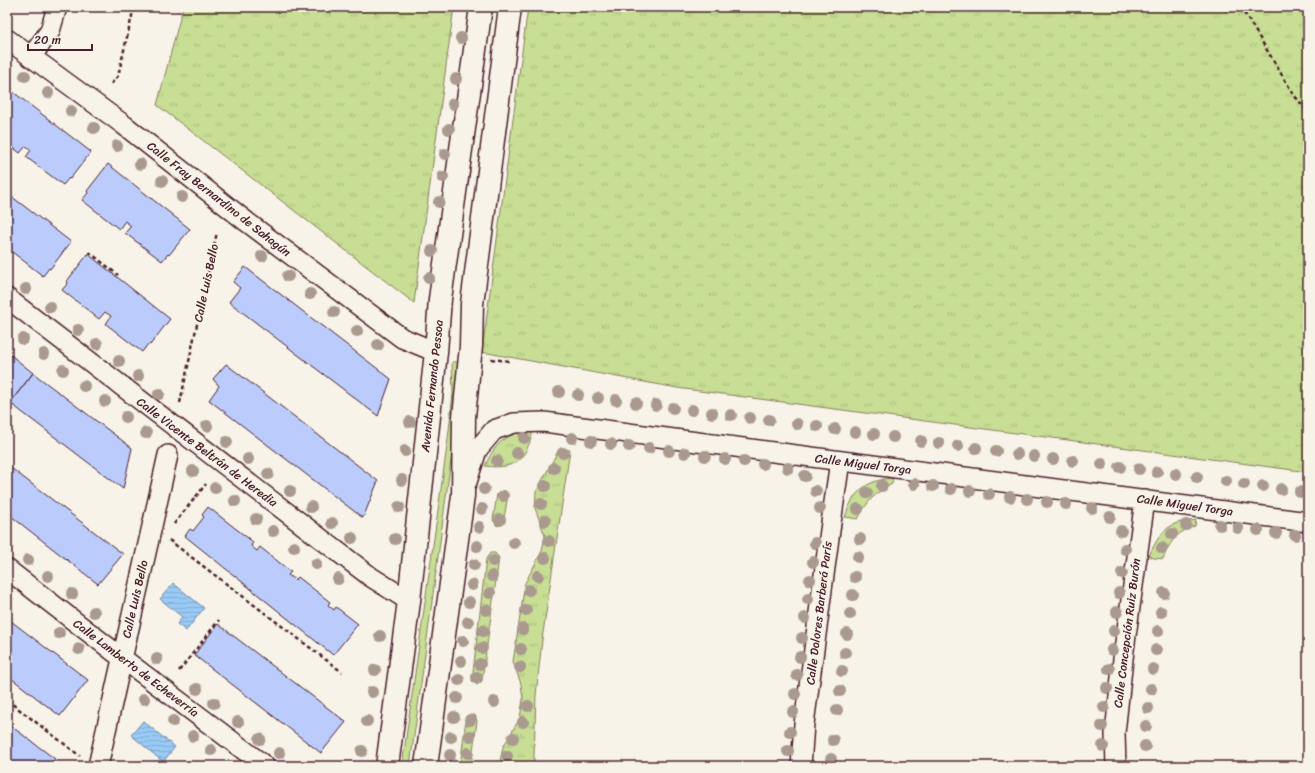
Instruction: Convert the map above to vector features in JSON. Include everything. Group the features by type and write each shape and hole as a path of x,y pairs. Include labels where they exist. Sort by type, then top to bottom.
{"main road":[{"name":"Avenida Fernando Pessoa","path":"387,766 409,601 436,352 440,299 481,7"},
{"path":"426,766 462,496 464,417 471,346 472,304 510,7"}],"street":[{"path":"31,57 50,31 58,7"},
{"name":"Calle Fray Bernardino de Sahagún","path":"7,39 124,125 247,222 402,338 436,352"},
{"name":"Calle Vicente Beltrán de Heredia","path":"7,298 371,578 409,601"},
{"name":"Calle Miguel Torga","path":"462,496 477,450 494,430 514,423 544,422 1308,522"},
{"name":"Calle Luis Bello","path":"91,763 122,658 168,455"},
{"name":"Calle Dolores Barberá París","path":"801,766 804,724 840,461"},
{"name":"Calle Concepción Ruiz Burón","path":"1116,766 1115,733 1122,665 1145,500"},
{"name":"Calle Lamberto de Echeverría","path":"7,569 265,766"}],"path":[{"path":"111,84 118,76 134,7"},
{"path":"1240,7 1294,95 1308,112"},
{"name":"Calle Luis Bello","path":"180,403 217,232"},
{"path":"89,252 118,275"},
{"path":"170,530 206,484"},
{"path":"169,535 169,540 342,672"},
{"path":"179,671 219,620"},
{"path":"7,700 91,763"}],"green space":[{"path":"183,7 454,7 414,303 157,105"},
{"path":"528,7 1308,7 1308,472 677,388 482,352"},
{"path":"452,362 459,362 454,437 410,766 402,766 448,439 453,393"},
{"path":"522,431 533,431 527,449 518,461 504,466 485,466 495,448 503,440"},
{"path":"559,449 570,450 542,640 536,695 534,766 499,766 503,747 520,718 523,699 521,684 513,662 525,583 542,551 545,536 535,508 536,492"},
{"path":"893,478 892,484 872,498 858,519 845,517 852,501 862,489 875,481"},
{"path":"504,490 508,495 503,524 497,526 493,520 497,494"},
{"path":"1196,520 1195,526 1183,531 1175,538 1163,559 1149,556 1157,541 1168,528 1184,521"},
{"path":"490,553 495,553 499,558 482,681 477,685 472,681 486,559"},
{"path":"475,715 477,721 471,766 460,766 466,719"}],"water":[{"path":"173,583 204,608 186,631 177,624 182,617 160,599"},
{"path":"143,721 175,747 163,762 131,735"}],"building":[{"path":"8,88 91,152 70,179 69,178 63,185 26,157 31,150 26,146 20,153 7,143"},
{"path":"108,164 190,229 169,255 168,254 162,261 125,233 131,226 125,221 119,229 82,200 88,193 87,191"},
{"path":"7,193 71,242 43,276 7,248 11,240 7,237"},
{"path":"88,254 170,319 150,345 148,344 142,352 106,324 111,316 105,312 99,319 62,290 68,283 67,281"},
{"path":"245,267 391,379 378,416 229,302 240,288 233,282"},
{"path":"7,352 33,373 10,403 7,401"},
{"path":"226,364 378,481 363,518 209,400 219,386 213,379"},
{"path":"33,373 132,448 123,489 10,403"},
{"path":"7,465 123,554 98,584 7,513"},
{"path":"208,507 253,542 251,546 257,551 260,547 291,572 288,575 295,580 298,577 330,602 328,605 334,610 336,607 358,624 333,655 185,536 190,529 193,531 204,517 202,515"},
{"path":"7,618 88,680 60,716 7,675"},
{"path":"218,624 346,722 321,753 194,655"},
{"path":"7,723 55,759 50,766 7,766"}]}
